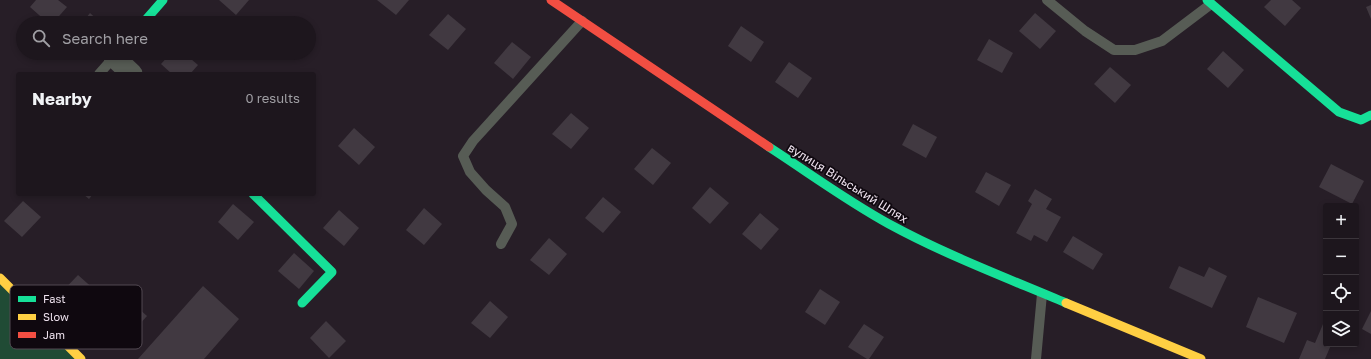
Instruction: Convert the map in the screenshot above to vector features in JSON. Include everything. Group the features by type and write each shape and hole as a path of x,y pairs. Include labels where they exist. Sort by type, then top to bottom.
{"street":[{"path":"149,16 163,0"},
{"path":"1209,2 1339,112 1361,120 1371,116"},
{"name":"вулиця Вільський Шлях","path":"560,3 582,21 850,201 890,224 949,254 1201,359"},
{"path":"120,60 130,72"},
{"path":"255,196 332,272 302,303"},
{"path":"0,278 10,288"},
{"path":"71,349 81,359"}],"lane":[{"path":"1047,0 1085,31 1114,50 1135,50 1162,41 1209,2"},
{"path":"501,244 512,224 504,207 470,172 463,156 472,141 582,21"},
{"path":"101,72 112,60"},
{"path":"1036,359 1042,294"}],"green space":[{"path":"0,278 10,288 10,349 71,349 81,359 0,359"}],"building":[{"path":"36,0 58,0 67,7 59,16 40,16 30,7"},
{"path":"219,0 249,0 236,15"},
{"path":"377,0 409,0 396,15"},
{"path":"1271,0 1292,0 1301,8 1285,26 1264,7"},
{"path":"1371,5 1371,19 1366,7"},
{"path":"1035,13 1056,31 1040,49 1019,31"},
{"path":"448,14 466,29 448,50 429,35"},
{"path":"741,26 764,42 751,62 728,46"},
{"path":"989,39 1013,53 1002,73 977,60"},
{"path":"512,42 531,57 513,79 494,63"},
{"path":"1223,51 1244,70 1228,88 1207,69"},
{"path":"165,60 192,60 198,65 192,72 170,72 161,64"},
{"path":"789,62 812,78 798,98 775,82"},
{"path":"1110,67 1131,85 1115,103 1094,84"},
{"path":"571,113 589,128 571,149 552,134"},
{"path":"913,124 937,137 926,158 902,145"},
{"path":"354,128 375,147 359,165 338,146"},
{"path":"652,148 671,163 653,185 634,169"},
{"path":"1331,164 1364,181 1353,203 1319,187"},
{"path":"986,172 1011,185 999,206 975,192"},
{"path":"710,187 729,203 710,224 692,208"},
{"path":"1035,189 1052,199 1046,209 1061,217 1047,242 1034,235 1031,241 1016,233 1032,204 1028,201"},
{"path":"603,197 621,212 603,233 585,218"},
{"path":"23,201 41,217 22,237 4,221"},
{"path":"233,204 254,222 238,240 218,222"},
{"path":"424,208 442,224 424,245 406,230"},
{"path":"339,210 359,228 344,246 323,228"},
{"path":"760,213 779,229 761,250 742,234"},
{"path":"1073,236 1103,254 1093,270 1063,252"},
{"path":"549,238 567,254 549,275 530,260"},
{"path":"294,253 314,271 299,289 278,271"},
{"path":"1179,266 1204,277 1209,267 1227,276 1212,308 1169,288"},
{"path":"78,275 89,285 68,285"},
{"path":"203,286 239,319 204,359 138,359"},
{"path":"820,289 840,302 825,325 805,312"},
{"path":"1258,297 1297,313 1284,343 1246,327"},
{"path":"490,301 508,317 490,338 471,323"},
{"path":"1371,311 1371,334 1362,329"},
{"path":"142,312 147,316 142,322"},
{"path":"326,321 346,341 329,358 310,338"},
{"path":"864,324 884,337 869,359 848,347"},
{"path":"1323,324 1323,347 1330,347 1325,359 1299,359 1307,340 1315,343"}],"traffic: fast":[{"path":"149,16 163,0"},
{"path":"1207,0 1339,112 1361,120 1371,115"},
{"path":"769,147 843,196 889,224 954,256 1066,303"},
{"path":"255,196 332,272 302,303"}],"traffic: slow":[{"path":"0,278 10,288"},
{"path":"1066,303 1201,359"},
{"path":"71,349 81,359"}],"traffic: jam":[{"path":"551,0 769,147"}]}
